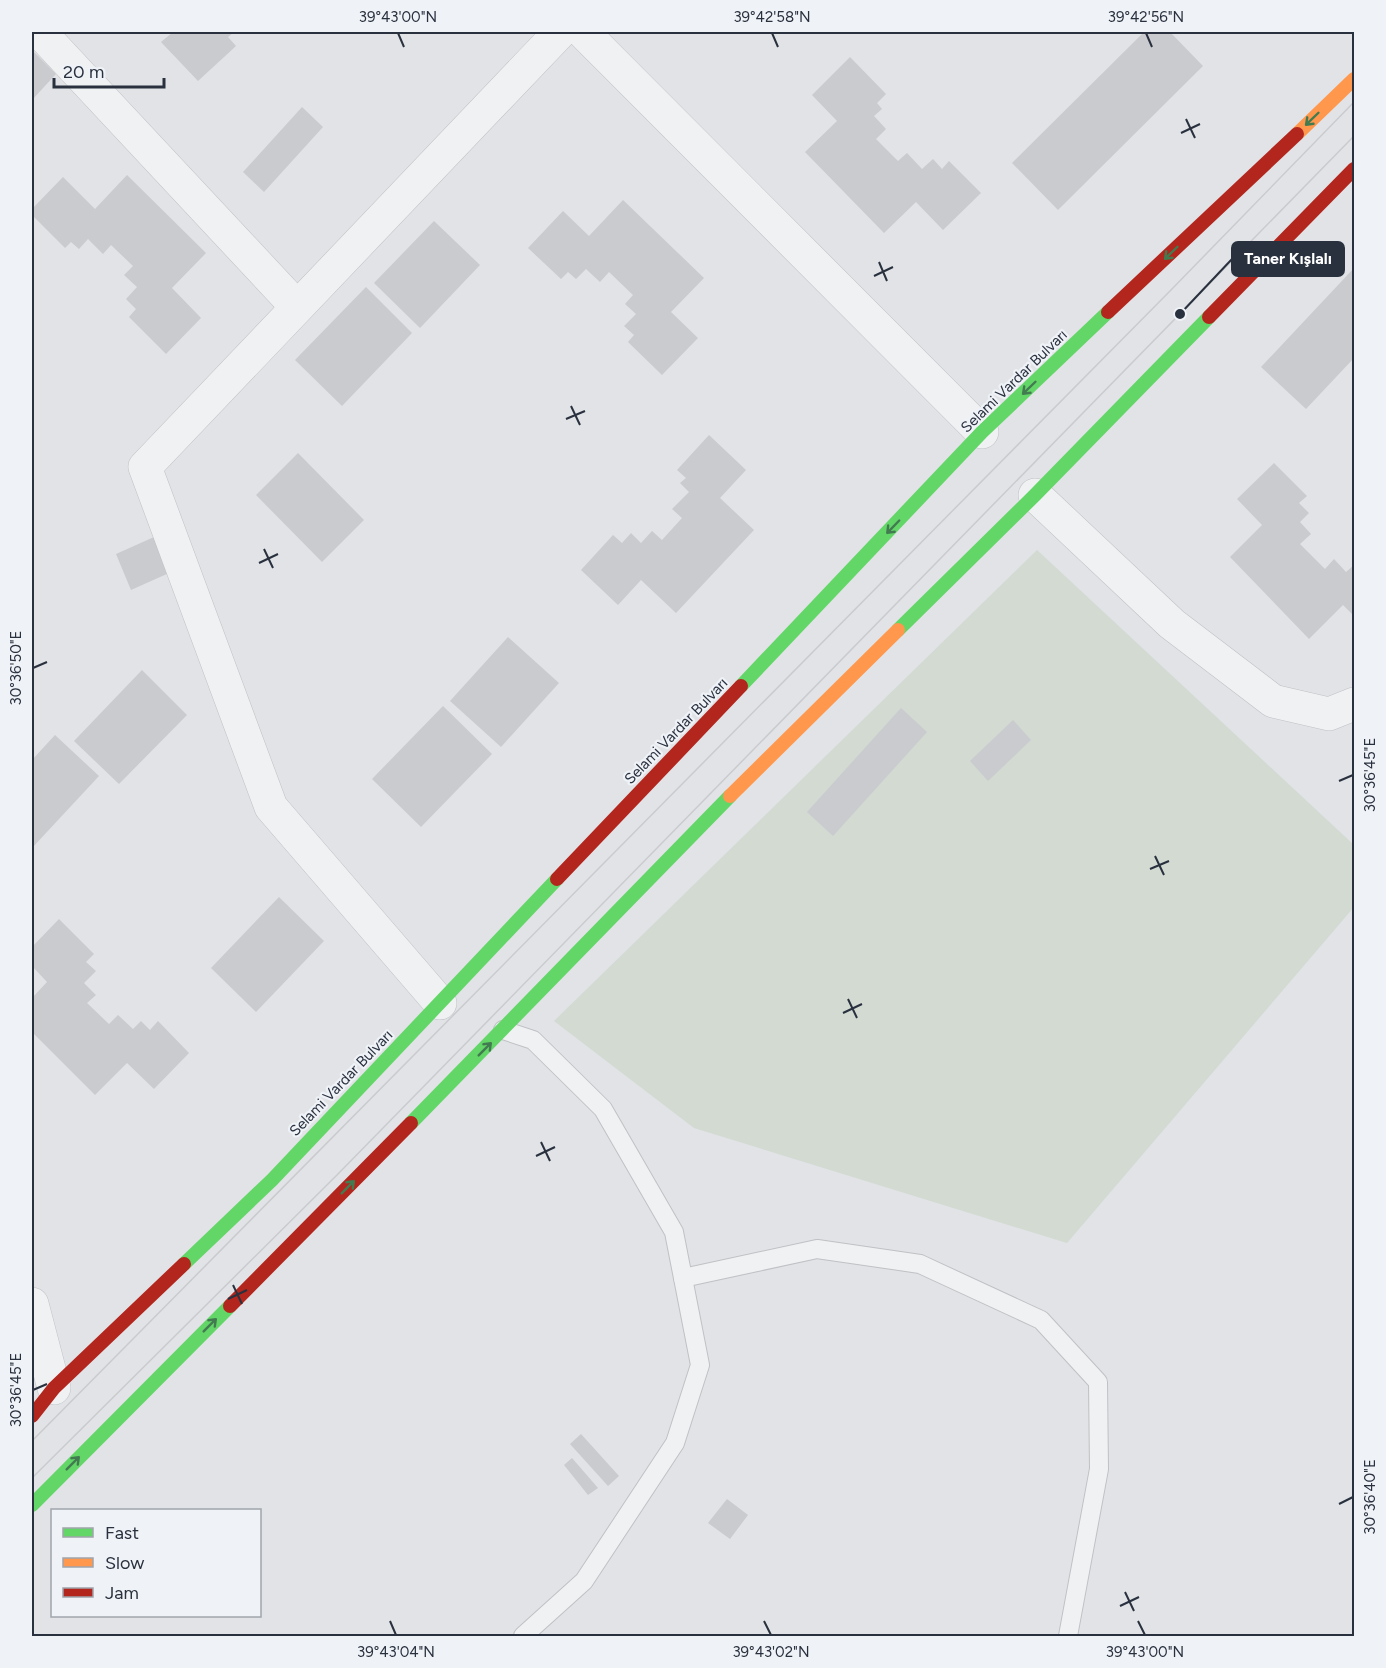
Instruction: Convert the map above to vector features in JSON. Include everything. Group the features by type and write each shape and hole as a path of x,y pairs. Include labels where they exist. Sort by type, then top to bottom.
{"main road":[{"name":"Selami Vardar Bulvarı","path":"32,1416 54,1388 272,1180 982,432 1354,79"},
{"path":"32,1505 503,1030 729,797 1035,495 1354,169"}],"street":[{"path":"40,32 297,307"},
{"path":"440,1003 272,807 145,467 560,32"},
{"path":"584,32 982,432"},
{"path":"1035,495 1172,624 1273,701 1329,714 1354,704"},
{"path":"32,1304 54,1388"}],"lane":[{"path":"503,1030 533,1040 603,1109 674,1232 700,1365 675,1443 584,1581 523,1636"},
{"path":"683,1278 817,1249 920,1264 1041,1320 1098,1382 1100,1469 1068,1636"}],"shaded area":[{"path":"1037,550 1354,845 1354,907 1067,1243 694,1128 554,1021"}],"building":[{"path":"173,32 234,32 228,37 236,46 198,81 161,42"},
{"path":"1144,32 1170,32 1203,66 1058,210 1012,163"},
{"path":"32,50 56,74 32,100"},
{"path":"850,57 886,94 877,103 882,109 874,116 886,129 876,139 898,161 907,153 922,169 933,159 942,169 949,161 981,193 943,230 916,202 884,233 805,152 837,121 812,95"},
{"path":"302,107 323,127 264,192 243,172"},
{"path":"127,175 206,253 172,288 201,318 166,354 129,317 136,309 126,299 137,287 124,275 133,266 111,245 103,254 88,239 79,249 71,242 65,248 32,215 32,209 63,177 95,209"},
{"path":"623,200 704,278 671,312 698,338 662,375 628,342 634,335 624,326 636,314 625,304 633,295 609,272 600,282 586,269 576,279 568,272 561,279 528,248 563,211 589,236"},
{"path":"434,221 480,265 420,328 374,283"},
{"path":"1354,268 1354,358 1306,409 1261,367"},
{"path":"366,287 412,333 342,406 295,360"},
{"path":"709,435 746,470 720,498 754,530 676,613 641,580 618,605 581,570 613,535 622,543 631,533 641,543 652,531 662,540 682,518 672,509 689,492 680,483 686,478 677,470"},
{"path":"298,453 364,520 322,562 256,495"},
{"path":"1274,463 1307,496 1299,503 1309,513 1300,522 1311,534 1300,544 1325,569 1334,559 1346,572 1354,565 1354,616 1343,605 1309,639 1230,557 1262,525 1237,499"},
{"path":"154,537 169,573 131,590 116,554"},
{"path":"508,637 559,683 501,747 450,701"},
{"path":"142,670 187,715 119,784 74,741"},
{"path":"443,706 492,754 421,827 372,779"},
{"path":"901,708 927,732 833,836 807,812"},
{"path":"1013,720 1031,740 988,781 970,761"},
{"path":"55,735 99,776 32,848 32,760"},
{"path":"279,897 324,941 256,1012 211,968"},
{"path":"59,919 94,954 86,962 96,971 84,983 96,995 87,1003 109,1024 118,1015 133,1029 141,1021 150,1030 158,1021 189,1053 154,1089 127,1063 95,1095 32,1032 32,998 47,982 32,966 32,947"},
{"path":"581,1434 619,1476 608,1486 570,1444"},
{"path":"572,1458 598,1488 588,1495 564,1465"},
{"path":"727,1499 748,1515 730,1539 708,1523"}],"tram line":[{"path":"32,1441 1171,290 1354,102"},
{"path":"32,1478 337,1175 1354,136"}],"traffic: fast":[{"path":"741,686 982,432 1108,312"},
{"path":"898,630 1035,495 1209,317"},
{"path":"411,1123 730,796"},
{"path":"184,1264 272,1180 557,879"},
{"path":"32,1505 230,1306"}],"traffic: slow":[{"path":"1297,134 1354,79"},
{"path":"730,796 898,630"}],"traffic: jam":[{"path":"1108,312 1297,134"},
{"path":"1209,317 1354,169"},
{"path":"557,879 741,686"},
{"path":"230,1306 411,1123"},
{"path":"32,1416 54,1388 184,1264"}],"place":[{"name":"Taner Kışlalı","path":"1180,314"}]}
